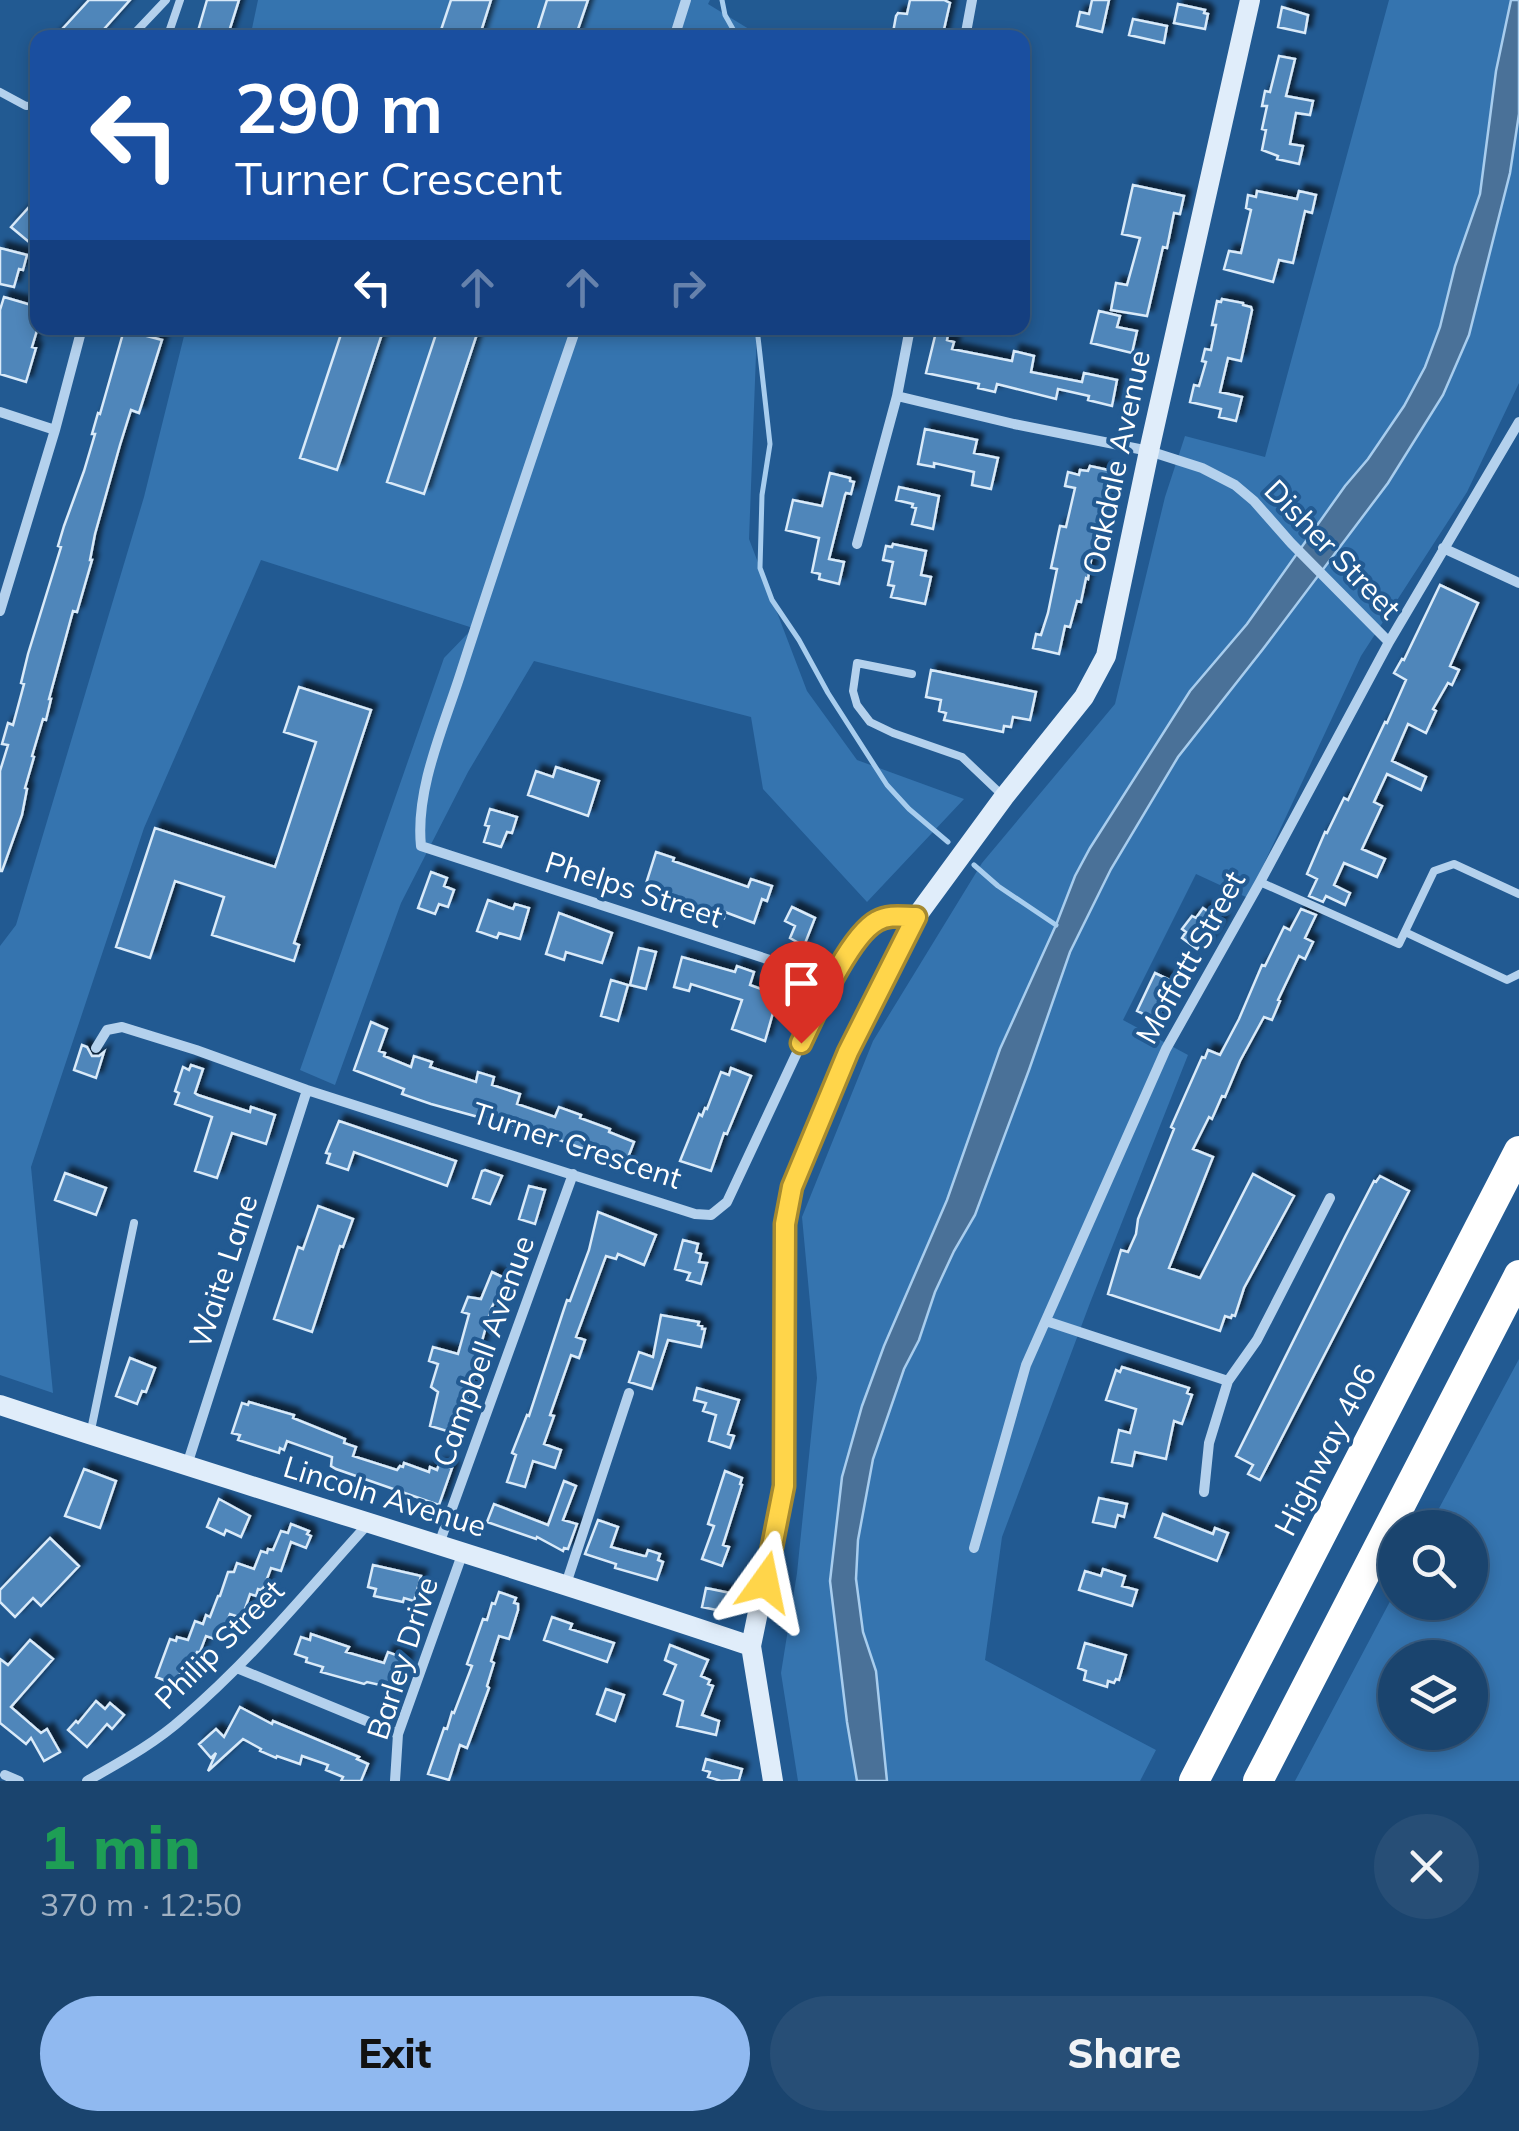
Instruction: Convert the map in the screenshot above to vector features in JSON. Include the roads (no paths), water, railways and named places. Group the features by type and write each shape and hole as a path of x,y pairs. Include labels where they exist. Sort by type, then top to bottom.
{"highway":[{"name":"Highway 406","path":"1194,1781 1519,1151"},
{"path":"1258,1781 1519,1275"}],"street":[{"path":"677,30 686,0"},
{"path":"966,30 972,0"},
{"name":"Oakdale Avenue","path":"916,917 1084,697 1106,656 1250,0"},
{"path":"0,611 80,335"},
{"name":"Phelps Street","path":"574,335 424,790 421,846 831,980"},
{"path":"858,544 897,396 909,335"},
{"name":"Disher Street","path":"897,396 1148,451 1202,468 1235,485 1270,517 1389,642"},
{"path":"0,412 55,430"},
{"name":"Moffatt Street","path":"974,1548 1026,1364 1166,1049 1389,642 1519,422"},
{"path":"1444,548 1519,583"},
{"name":"Turner Crescent","path":"96,1048 108,1030 122,1027 695,1214 711,1215 728,1202 831,980 858,939 875,922 892,916 916,917"},
{"path":"773,1781 751,1646 784,1486 785,1224 792,1187 848,1052 916,917"},
{"name":"Waite Lane","path":"187,1466 307,1090"},
{"name":"Campbell Avenue","path":"439,1544 573,1174"},
{"path":"1204,1492 1209,1443 1228,1382 1257,1340 1330,1198"},
{"path":"1046,1320 1228,1382"},
{"path":"566,1584 629,1393"},
{"name":"Lincoln Avenue","path":"0,1405 751,1646"},
{"name":"Philip Street","path":"87,1781 181,1721 238,1668 370,1522"},
{"name":"Barley Drive","path":"395,1781 398,1734 463,1551"},
{"path":"238,1668 398,1734"},
{"path":"6,1775 19,1781"}],"lane":[{"path":"138,30 166,0"},
{"path":"171,30 180,0"},
{"path":"0,92 30,106"},
{"path":"912,674 856,662 853,691 864,716 880,728 962,757 1004,797"},
{"path":"1260,882 1399,944 1434,871 1454,864 1519,894"},
{"path":"1405,932 1507,980 1519,974"},
{"path":"90,1435 134,1223"}],"waterway":[{"path":"722,0 733,30"},
{"path":"758,335 770,444 762,495 760,568 772,600 887,785 948,842"},
{"path":"974,865 1056,925"}]}
